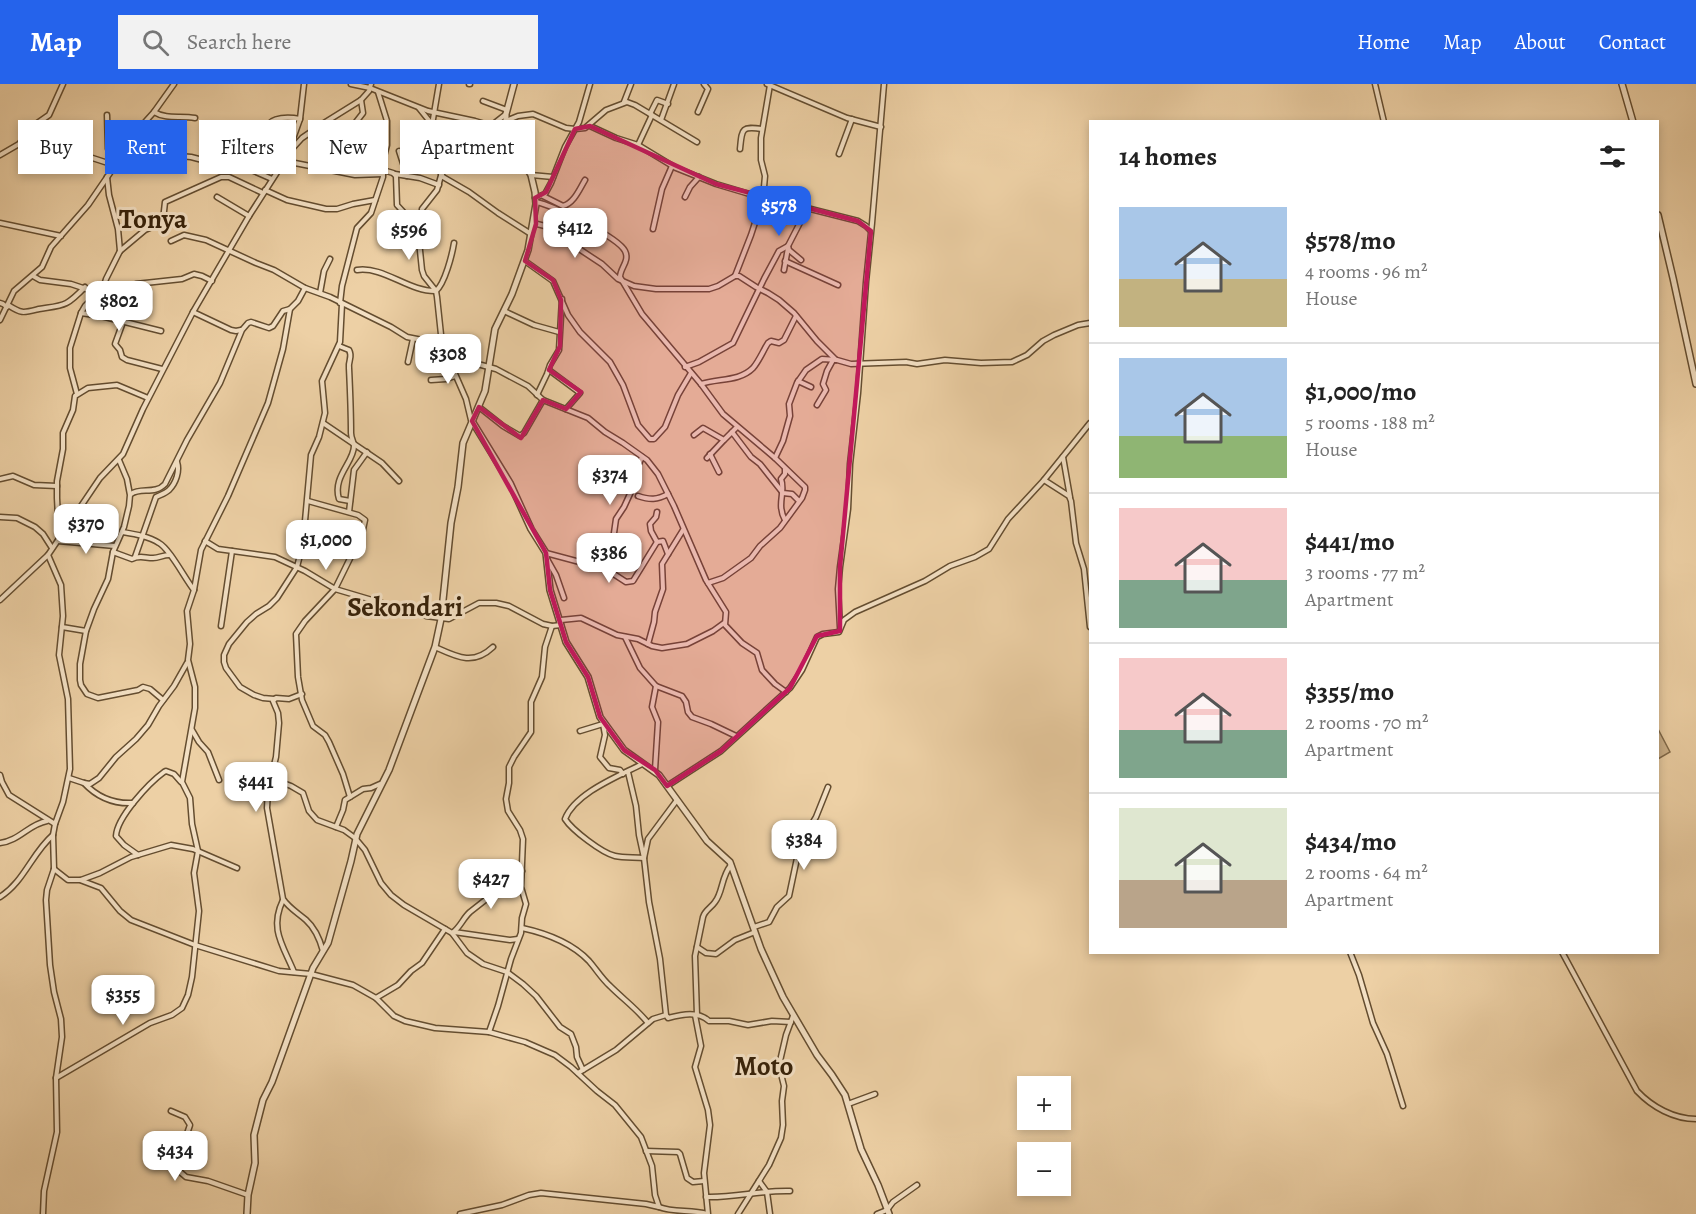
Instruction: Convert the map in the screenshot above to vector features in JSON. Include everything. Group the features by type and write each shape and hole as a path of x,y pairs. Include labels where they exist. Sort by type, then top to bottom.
{"street":[{"path":"40,120 51,112 63,84"},
{"path":"147,120 174,84"},
{"path":"296,130 304,97 304,84"},
{"path":"351,84 370,86 378,92 419,108 469,120"},
{"path":"432,120 439,84"},
{"path":"506,120 514,84"},
{"path":"535,200 546,192 575,129 590,84"},
{"path":"624,102 631,84"},
{"path":"661,120 674,84"},
{"path":"698,112 708,89 704,84"},
{"path":"840,631 839,577 848,509 850,464 884,84"},
{"path":"1375,84 1384,120"},
{"path":"1622,84 1632,120"},
{"path":"533,223 560,232 567,241 602,264 622,281 634,286 656,289 708,289 735,276 763,198 765,176 760,158 769,85 852,119 880,127"},
{"path":"296,144 331,118 361,100 370,86"},
{"path":"378,92 387,120"},
{"path":"358,120 363,113 361,100"},
{"path":"638,146 657,100 668,104"},
{"path":"483,101 506,115 535,114 556,125 575,129 590,126 604,112 624,102 630,102 697,142"},
{"path":"419,108 429,120"},
{"path":"154,112 162,116 195,118"},
{"path":"107,115 107,120"},
{"path":"499,120 506,115"},
{"path":"277,120 285,117 300,119"},
{"path":"839,154 852,119"},
{"path":"590,126 638,146 672,166 716,184 858,221 871,231"},
{"path":"740,149 741,135 746,128 762,129"},
{"path":"0,155 18,145"},
{"path":"399,151 407,176"},
{"path":"187,157 247,168 272,178"},
{"path":"653,229 661,193 672,166"},
{"path":"388,173 439,183 451,182"},
{"path":"0,320 14,291 42,267 51,247 88,206 109,174"},
{"path":"0,600 48,555 100,478 119,460 128,447 162,369 275,174"},
{"path":"302,694 289,699 263,698 254,695 240,687 226,668 224,655 229,644 247,622 277,598 297,567 303,543 311,455 323,423 325,406 322,381 339,346 342,286 357,228 370,214 382,174"},
{"path":"394,174 397,180 397,204 411,221 419,241"},
{"path":"531,234 441,174 435,192 422,209 419,241 422,270 436,291 442,344 466,399 472,421 510,483 556,575 564,598"},
{"path":"247,1214 248,1195 254,1171 254,1135 263,1100 272,1082 311,974 331,934 356,838 396,752 435,647 441,619 462,450 485,391 494,333 528,250 535,200 531,176 553,177"},
{"path":"107,177 118,229 120,251"},
{"path":"77,394 69,357 81,314 89,301 101,292 120,251 144,230 163,220 165,202 221,177 228,177 287,200 326,209 337,209 375,200"},
{"path":"685,197 699,177"},
{"path":"543,196 566,206 585,180"},
{"path":"217,197 249,216"},
{"path":"535,200 576,218 625,251 627,258 620,273 622,281 642,314 701,384 718,408 806,488 780,528 758,548 749,560 723,578 708,583"},
{"path":"784,270 788,247 807,208"},
{"path":"1659,219 1696,384"},
{"path":"0,223 61,237"},
{"path":"171,241 180,236 206,240 392,327 406,337 442,344 463,360 489,366 521,382 543,400 588,418 642,457 652,465 668,494 708,583 726,612 724,623 726,627 758,653 762,670 786,692"},
{"path":"357,270 385,275 423,290 436,291 441,286 454,243"},
{"path":"788,247 801,261"},
{"path":"685,367 700,362 733,343 779,251 788,247"},
{"path":"320,293 324,271 330,259"},
{"path":"525,261 553,281 568,315 580,332 610,362 623,385 638,425 650,439 654,439 665,427 678,395 691,373"},
{"path":"785,261 838,285"},
{"path":"33,276 40,280 85,287 101,292 115,292 136,284 182,279 194,274 212,281"},
{"path":"735,276 739,276 759,290 773,296 796,316 835,360"},
{"path":"0,303 22,313 59,307 72,300 85,287"},
{"path":"130,495 134,491 151,491 162,488 220,383 242,330 251,322 269,328 273,326 283,311 290,309 298,301 305,288"},
{"path":"537,395 559,350 562,299"},
{"path":"182,782 195,708 188,660 190,644 187,611 194,590 201,550 228,496 269,399 283,349 290,309"},
{"path":"193,312 231,330 242,330"},
{"path":"504,312 534,325 559,332"},
{"path":"81,314 96,315 161,330"},
{"path":"701,384 735,378 749,371 758,361 768,342 779,343 784,340 796,316"},
{"path":"123,322 115,344 122,357 162,369"},
{"path":"775,458 783,441 790,416 789,401 803,373 815,363 825,359 851,364 906,362 917,364 945,360 981,363 1012,362 1027,355 1054,334 1089,323"},
{"path":"408,362 413,339"},
{"path":"339,346 349,350 351,354 349,367 351,432 354,444 352,454 341,476 338,495 339,499 350,501"},
{"path":"817,405 826,390 822,384 825,376 835,360"},
{"path":"549,370 580,393 566,409"},
{"path":"431,380 455,376"},
{"path":"798,381 811,387"},
{"path":"58,540 59,465 63,449 63,433 72,413 74,398 88,388 117,384 148,398"},
{"path":"478,407 520,436 543,400"},
{"path":"323,423 382,463 399,482"},
{"path":"840,631 844,620 855,612 926,581 950,566 985,551 992,545 1008,519 1044,480 1089,424"},
{"path":"719,472 708,456 737,427"},
{"path":"694,435 703,428 723,440"},
{"path":"732,432 781,491 792,494 799,501"},
{"path":"349,513 354,470 367,452"},
{"path":"1063,456 1074,515 1076,543 1084,569 1089,617"},
{"path":"606,569 616,519 635,483 642,457"},
{"path":"119,460 127,479 130,495 129,506 122,532 113,552 108,579 86,631 79,672 81,685 87,694 98,698 143,687 150,689 163,700"},
{"path":"135,556 156,497 168,491 175,479 178,470 177,462"},
{"path":"785,468 785,474 781,480 783,484 781,511 785,519"},
{"path":"0,480 13,476 34,485 57,486"},
{"path":"1044,480 1071,498"},
{"path":"638,496 652,500 668,494"},
{"path":"308,501 363,518 365,525 335,589 304,621 296,634 298,677 302,700 310,721 327,738 343,774 350,797"},
{"path":"657,512 650,524 657,542"},
{"path":"0,517 17,518 35,527 43,534 52,548"},
{"path":"648,644 663,589 662,564 684,530"},
{"path":"122,532 160,543 171,555 194,590"},
{"path":"58,540 115,546"},
{"path":"205,541 218,549 275,557 335,589 419,615 441,619 448,619 471,606 487,602 509,606 543,624 552,626 580,618 625,637 662,648 687,644 724,623"},
{"path":"546,555 606,569 626,582 632,582 657,542 663,541 668,554"},
{"path":"221,626 232,551"},
{"path":"113,552 132,559 135,556 158,558 165,554 171,555"},
{"path":"43,1214 44,1191 57,1132 56,1078 62,1037 61,1019 51,973 46,900 54,869 55,824 63,802 70,769 68,699 59,655 62,627 61,585 48,555"},
{"path":"546,555 550,590 568,645 588,677 603,723 605,735 600,757 609,768 625,773 636,806 649,902 660,959 666,1015"},
{"path":"489,1032 522,928 526,904 521,887 524,844 522,834 507,807 508,767 531,732 531,702 542,677 545,647 552,626"},
{"path":"62,627 86,631"},
{"path":"667,786 721,751 786,692 799,675 817,637 840,631"},
{"path":"625,637 640,668 656,686 682,696 692,717 736,736"},
{"path":"435,647 465,658 480,657 493,647"},
{"path":"69,778 90,784 99,778 148,725 188,660"},
{"path":"655,771 658,722 652,707 656,686"},
{"path":"274,699 279,723 267,808 283,899 314,930 323,951"},
{"path":"580,731 603,723"},
{"path":"603,723 624,750 655,771 708,841 731,865 769,968 792,1019 832,1075 848,1104 861,1149 888,1212"},
{"path":"192,729 208,752 219,780"},
{"path":"643,763 595,787 569,811 565,819 578,832 609,854 644,858"},
{"path":"56,1078 150,1023 172,1015 182,1008 188,995 199,911 194,873 198,851 192,824 190,798 182,782 171,772 166,771 134,803 119,823 116,836 124,846 138,855"},
{"path":"0,775 9,795 55,824"},
{"path":"272,775 278,781 303,793 309,811 317,820 348,832 356,838 365,850 381,883 404,905 453,933 519,938"},
{"path":"84,783 106,799 134,803"},
{"path":"336,827 344,810 344,801 363,789 383,783"},
{"path":"697,947 706,953 716,954 735,940 769,922 777,907 789,896 800,844 816,817 828,787"},
{"path":"644,858 649,836 677,800"},
{"path":"0,843 10,842 37,824 48,820"},
{"path":"0,897 17,882 40,848 53,835"},
{"path":"54,869 68,880 80,880 138,855 171,845 188,847 237,868"},
{"path":"460,1214 502,1205 541,1193 708,1214 704,1181 710,1125 708,1110 694,1066 701,1046 696,1015 695,956 704,914 716,902 725,874 731,865"},
{"path":"453,933 470,912 523,871"},
{"path":"80,880 103,889 120,911 131,920 195,945 279,971 311,974 353,985 376,998 393,1016 405,1021 435,1028 489,1032 550,1052 565,1062 620,1111 641,1137 652,1166 655,1195 659,1207"},
{"path":"283,899 277,915 276,928 294,972"},
{"path":"522,928 552,936 582,955 608,985 648,1023"},
{"path":"376,998 398,985 422,963 445,929"},
{"path":"453,933 464,950 471,956 487,966 507,972 536,996 560,1027 571,1034 576,1047 576,1057 583,1070"},
{"path":"1351,954 1403,1106"},
{"path":"1563,954 1637,1091 1660,1109 1673,1115 1696,1119"},
{"path":"578,1073 615,1050 657,1016 666,1015 668,1018 680,1014 702,1015 710,1021 748,1025 792,1019"},
{"path":"738,1214 774,1156 783,1132 784,1086 780,1061 792,1019"},
{"path":"848,1104 875,1094"},
{"path":"171,1111 185,1117 190,1125 178,1163 182,1174 248,1195"},
{"path":"646,1151 678,1152 687,1178 693,1182 704,1181"},
{"path":"759,1181 767,1192 770,1214"},
{"path":"888,1212 893,1202 917,1185"},
{"path":"706,1197 790,1191"},
{"path":"877,1214 888,1212"}],"highlighted area":[{"path":"590,126 716,184 858,221 871,231 840,567 840,631 817,636 790,688 721,751 667,786 655,770 624,750 600,717 588,677 566,642 550,590 546,553 472,421 479,407 521,438 543,400 566,409 581,392 549,370 560,346 561,300 553,280 525,261 536,224 535,198 546,192 575,129"}],"shaded area":[{"path":"1659,731 1670,752 1659,758"}],"district":[{"name":"Tonya","path":"153,219"},
{"name":"Sekondari","path":"405,607"},
{"name":"Moto","path":"764,1066"}]}
